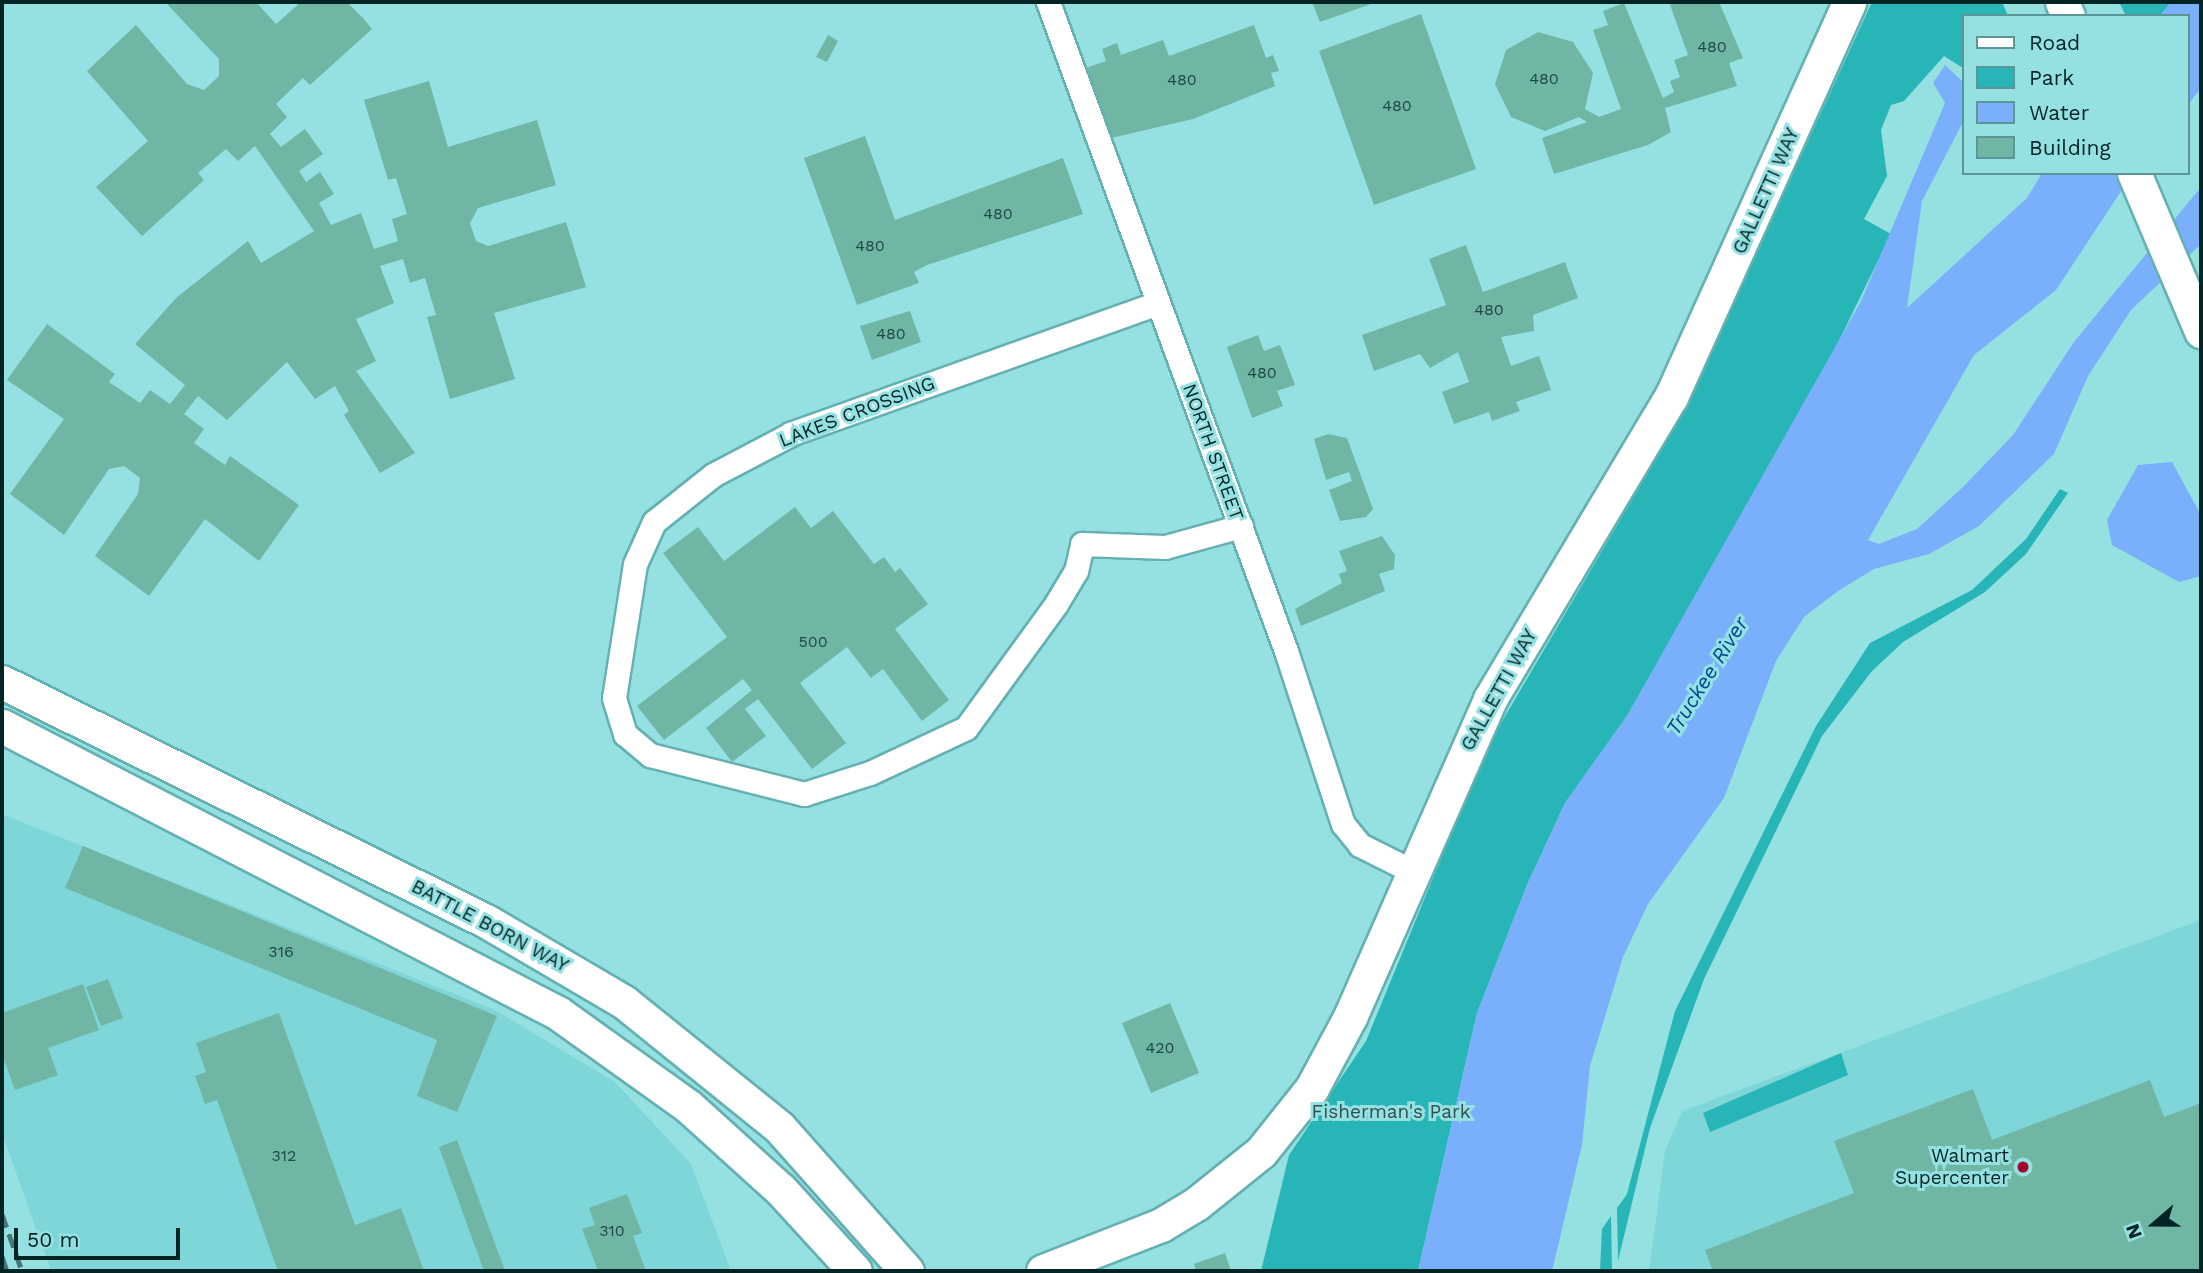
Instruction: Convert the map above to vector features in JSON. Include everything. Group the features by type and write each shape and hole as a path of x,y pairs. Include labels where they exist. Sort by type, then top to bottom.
{"main road":[{"name":"GALLETTI WAY","path":"1043,1271 1161,1225 1261,1152 1332,1055 1490,699 1671,397 1849,2"},
{"path":"2135,175 2201,331"},
{"name":"BATTLE BORN WAY","path":"2,682 486,921 624,1002 779,1127 907,1271"},
{"path":"2,726 558,1013 696,1113 780,1189 855,1271"}],"street":[{"name":"NORTH STREET","path":"1048,2 1241,526 1343,824 1360,845 1412,871"},
{"name":"LAKES CROSSING","path":"1158,303 791,434 713,475 654,522 635,565 614,698 625,734 650,755 804,794 870,773 966,728 1056,604 1076,571 1082,544 1165,547 1241,526"}],"shaded area":[{"path":"2,814 495,1010 615,1082 691,1164 731,1271 51,1271 2,1133"},
{"path":"2201,920 2201,1271 1649,1271 1665,1151 1682,1111"}],"green space":[{"name":"Fisherman's Park","path":"1872,2 2002,2 2007,14 1962,14 1962,67 1944,56 1904,101 1891,105 1881,130 1887,176 1864,219 1891,234 1833,353 1627,716 1565,803 1527,885 1477,1013 1418,1271 1261,1271 1289,1155 1366,1041 1487,747 1683,413"},
{"path":"2119,2 2171,2 2162,14 2125,14"},
{"path":"2060,489 2068,493 2026,554 1985,592 1903,642 1872,671 1822,736 1704,979 1650,1128 1618,1261 1617,1208 1627,1194 1675,1011 1816,726 1870,643 1972,590 2026,539"},
{"path":"1841,1053 1848,1075 1710,1132 1703,1113"},
{"path":"1611,1216 1612,1271 1600,1271 1602,1229"}],"water":[{"path":"2171,2 2201,2 2201,88 2189,103 2189,14 2162,14"},
{"name":"Truckee River","path":"1945,65 1962,81 1962,124 1922,201 1907,308 2027,198 2041,175 2132,175 2056,290 1974,355 1868,540 1879,544 1917,529 1963,487 2013,435 2074,342 2201,187 2201,244 2131,310 2088,376 2054,454 1979,526 1929,554 1874,569 1838,591 1804,617 1776,661 1724,798 1648,904 1623,957 1590,1066 1582,1145 1552,1271 1418,1271 1477,1013 1527,885 1565,803 1627,716 1861,301 1945,103 1933,83"},
{"path":"2172,462 2201,515 2201,576 2179,582 2112,545 2107,520 2138,465"}],"building":[{"path":"165,2 256,2 276,24 301,2 347,2 363,18 372,29 310,85 303,78 276,104 287,117 270,134 281,147 305,129 323,154 299,171 306,182 320,172 334,194 319,203 331,225 361,213 374,249 398,241 392,219 407,214 396,178 388,180 364,100 429,81 448,147 537,120 556,185 478,208 470,223 476,241 488,246 566,222 586,287 494,313 515,379 450,399 427,317 436,315 425,278 410,283 403,259 380,266 394,303 356,319 376,361 356,371 415,453 380,473 344,415 349,411 335,386 315,399 287,362 227,420 198,396 184,414 204,429 194,443 225,465 230,456 299,505 259,561 205,519 149,596 95,556 138,494 140,478 124,466 109,469 64,535 10,494 64,419 7,380 47,324 115,374 109,382 140,403 150,390 170,404 185,385 135,344 176,298 248,241 261,263 314,231 255,146 238,161 226,149 198,173 204,180 142,236 96,187 148,141 87,71 136,25 187,84 204,90 219,76 219,59"},
{"path":"1312,2 1377,2 1320,22"},
{"path":"1669,2 1719,2 1743,58 1729,63 1737,86 1665,108 1671,132 1648,145 1554,174 1542,138 1587,122 1579,117 1545,131 1511,117 1495,84 1506,50 1538,32 1573,42 1593,73 1585,109 1599,117 1621,109 1593,30 1608,25 1603,11 1624,3 1663,98 1674,92 1670,81 1680,77 1674,60 1688,55"},
{"path":"1421,14 1476,169 1374,205 1319,51"},
{"path":"1254,25 1266,58 1273,55 1279,71 1271,73 1275,86 1193,119 1111,138 1086,68 1106,61 1102,49 1117,43 1121,55 1163,40 1169,56"},
{"path":"828,35 838,41 827,62 816,57"},
{"path":"865,136 895,220 1063,158 1083,214 927,265 914,272 919,283 857,305 804,158"},
{"path":"1466,245 1483,292 1565,262 1578,298 1533,315 1534,331 1501,337 1511,366 1539,356 1551,390 1516,402 1520,411 1492,421 1489,412 1454,424 1442,392 1469,382 1458,352 1430,368 1420,354 1374,371 1362,335 1446,305 1429,259"},
{"path":"910,311 921,342 872,360 860,326"},
{"path":"1258,335 1264,351 1280,345 1295,385 1277,391 1283,406 1252,418 1227,347"},
{"path":"1328,434 1347,438 1373,509 1366,517 1340,521 1329,490 1352,481 1349,472 1326,480 1314,439"},
{"path":"795,507 811,528 833,511 874,564 884,557 895,572 900,568 928,604 895,629 949,700 922,721 883,669 871,678 847,647 800,683 846,743 812,769 758,699 745,709 766,736 732,762 706,728 752,690 743,679 664,740 637,706 727,637 663,553 698,527 724,561"},
{"path":"1382,536 1395,555 1394,569 1379,574 1385,591 1301,626 1295,609 1342,583 1339,574 1347,571 1339,551"},
{"path":"83,846 497,1016 457,1112 417,1096 437,1040 65,888"},
{"path":"108,979 123,1018 101,1026 86,987"},
{"path":"83,984 99,1030 48,1048 58,1075 15,1090 2,1054 2,1013"},
{"path":"1170,1003 1199,1073 1151,1093 1122,1023"},
{"path":"279,1013 355,1225 401,1208 424,1271 278,1271 217,1100 205,1104 195,1076 206,1072 196,1043"},
{"name":"Walmart Supercenter","path":"2150,1080 2164,1117 2201,1103 2201,1271 1713,1271 1705,1250 1854,1193 1834,1141 1973,1089 1992,1140"},
{"path":"457,1140 505,1271 484,1271 439,1147"},
{"path":"627,1194 642,1233 633,1236 646,1271 598,1271 582,1229 595,1225 589,1208"},
{"path":"1225,1253 1231,1271 1196,1271 1194,1264"}],"railway":[{"path":"2,1214 22,1271"},
{"path":"2,1256 7,1271"}],"place":[{"name":"Walmart Supercenter","path":"2023,1167"}]}
